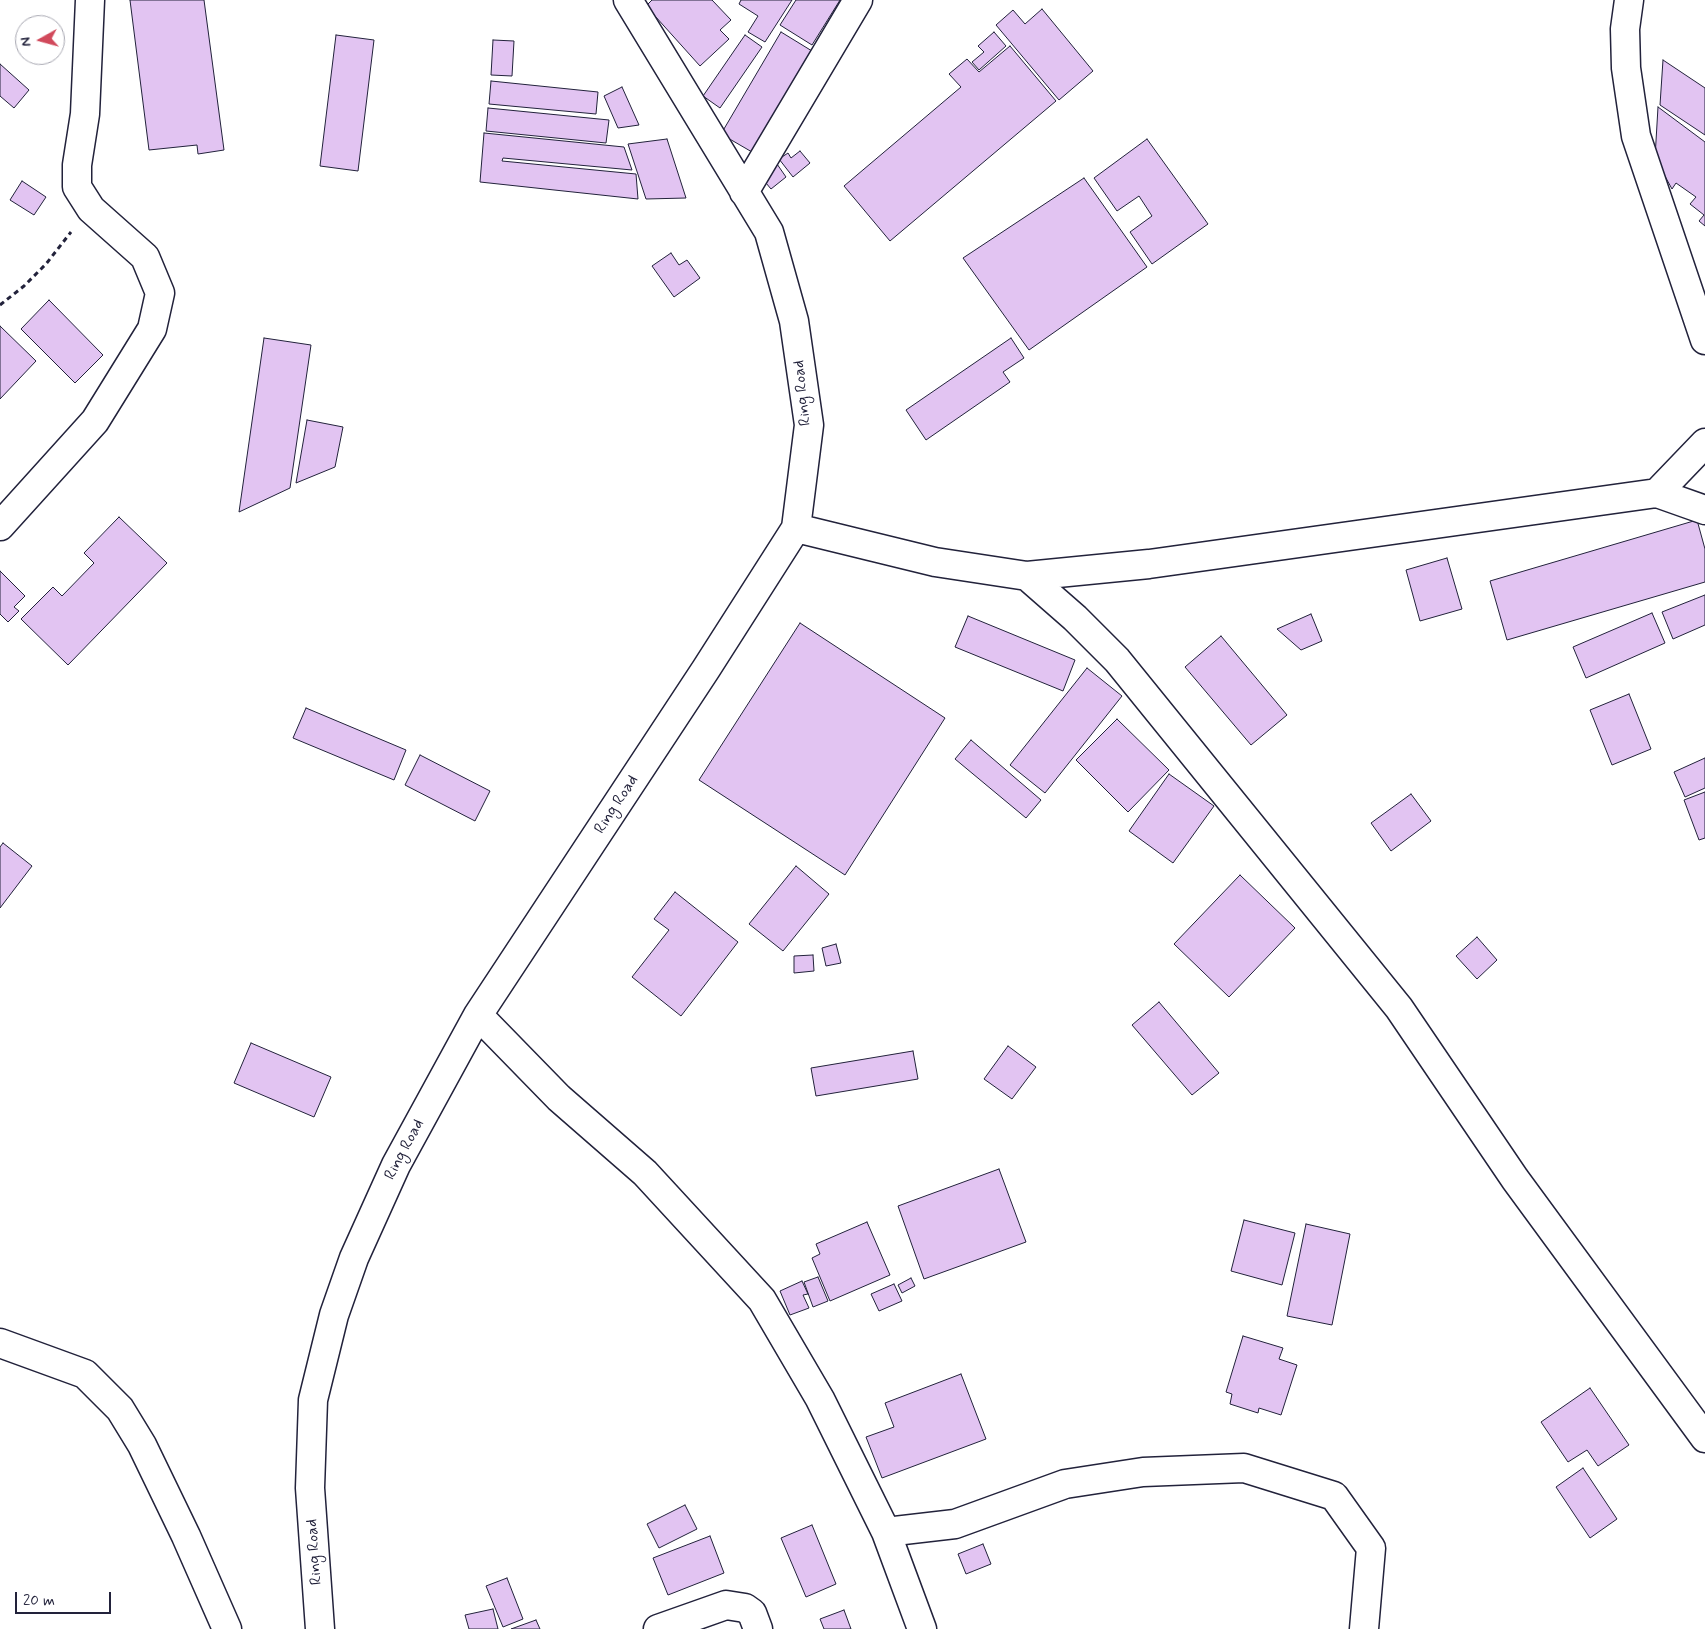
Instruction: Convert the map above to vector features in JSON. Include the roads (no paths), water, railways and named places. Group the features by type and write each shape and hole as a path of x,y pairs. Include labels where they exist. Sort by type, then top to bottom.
{"street":[{"path":"0,526 95,421 152,329 160,293 145,257 90,209 77,187 77,165 85,114 90,0"},
{"name":"Ring Road","path":"320,1629 310,1488 313,1400 334,1315 354,1258 396,1164 478,1015 706,669 796,528 809,425 794,321 769,232 628,0"},
{"path":"744,192 858,0"},
{"path":"1629,0 1625,29 1626,68 1636,136 1705,340"},
{"path":"1656,493 1705,444"},
{"path":"796,528 935,562 1027,576 1149,564 1656,493 1705,510"},
{"path":"1027,576 1075,618 1117,660 1399,1008 1515,1179 1705,1438"},
{"path":"478,1015 559,1098 645,1173 762,1300 820,1399 886,1532 922,1629"},
{"path":"0,1343 84,1374 120,1409 142,1444 186,1536 227,1629"},
{"path":"886,1532 955,1524 1065,1484 1143,1472 1244,1468 1334,1496 1371,1548 1364,1629"},
{"path":"658,1629 726,1605 745,1608 752,1612 758,1629"}]}
